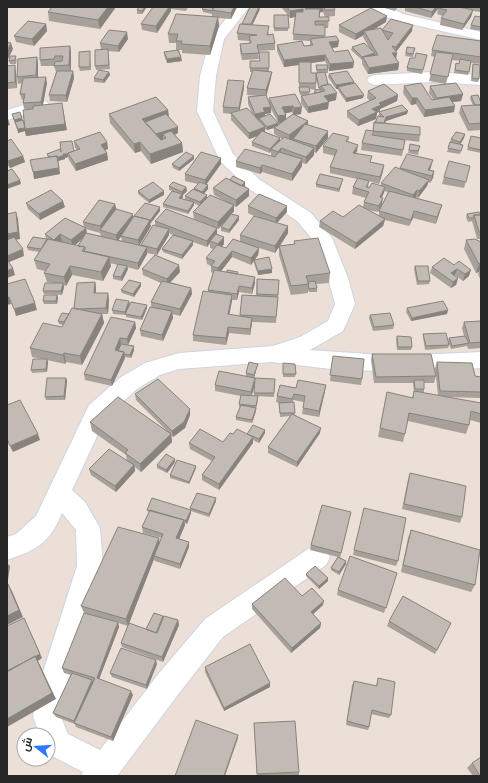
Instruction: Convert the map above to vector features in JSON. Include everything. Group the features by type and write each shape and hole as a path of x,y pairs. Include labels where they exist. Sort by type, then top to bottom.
{"street":[{"path":"242,7 217,39 208,76 205,110 226,157 254,184 304,217 323,238 338,278 345,304 336,326 307,343 272,354"},
{"path":"377,7 398,17 481,36"},
{"path":"375,80 433,77 481,80"},
{"path":"7,115 40,104"},
{"path":"7,549 25,542 45,524 97,412 129,383 153,369 179,362 272,354 331,361 396,364 481,360"},
{"path":"59,493 76,510 88,528 90,566 50,694 47,717 58,744 101,772 170,682 214,628 317,557"}],"building":[{"path":"52,7 108,7 98,20 48,12"},
{"path":"139,7 145,7 142,11 137,10"},
{"path":"153,7 169,7 156,26 141,24"},
{"path":"204,7 214,7 212,11 202,9"},
{"path":"214,7 234,7 231,13 212,10"},
{"path":"250,7 259,7 251,24 242,24"},
{"path":"287,7 314,7 305,9 320,9 319,17 329,17 329,21 315,21 315,25 325,25 325,36 293,34 296,12 303,12 303,9 290,11"},
{"path":"324,7 334,7 335,10 325,10"},
{"path":"415,7 436,7 432,12"},
{"path":"459,7 473,10 464,24 441,18 447,10 438,8"},
{"path":"371,8 387,16 356,34 339,25"},
{"path":"176,14 218,17 210,46 181,44 182,41 176,41 178,34 168,34"},
{"path":"274,15 288,15 289,28 274,28"},
{"path":"475,16 481,17 481,27 471,25"},
{"path":"391,19 413,25 396,47 392,46 397,53 392,53 399,63 369,68 363,57 378,55 364,31 381,28 382,30","holes":["382,30 393,33 388,40"]},
{"path":"28,21 46,24 32,39 14,36"},
{"path":"240,24 269,26 267,35 273,34 275,43 257,45 259,53 242,54 240,44 251,43 249,36 257,35 237,33"},
{"path":"109,30 127,32 118,46 100,43"},
{"path":"437,35 481,41 481,57 432,50"},
{"path":"336,36 339,41 329,42 334,52 348,50 354,62 330,64 325,55 284,60 277,45 302,41 304,46 313,45 310,39"},
{"path":"7,42 11,43 7,51"},
{"path":"364,43 375,53 362,57 352,47"},
{"path":"70,46 69,65 54,66 55,62 62,61 63,56 55,56 54,59 40,60 40,48"},
{"path":"407,47 415,48 413,54 406,53"},
{"path":"108,49 109,65 95,66 95,50"},
{"path":"178,50 181,57 167,59 164,52"},
{"path":"90,51 90,67 79,67 79,52"},
{"path":"259,52 269,52 269,68 250,68 250,61 260,61"},
{"path":"436,52 453,54 448,77 430,74"},
{"path":"416,53 427,55 423,70 407,68 410,58 415,58"},
{"path":"10,56 16,56 15,60 9,61"},
{"path":"37,57 36,75 17,77 18,59"},
{"path":"460,59 471,61 469,72 455,70 456,63 459,64"},
{"path":"299,62 311,62 311,73 316,73 316,83 299,83"},
{"path":"473,64 480,65 479,79 472,78"},
{"path":"15,65 15,82 7,83 7,66"},
{"path":"316,65 327,65 328,69 317,70"},
{"path":"99,70 109,72 103,80 94,78"},
{"path":"253,70 272,72 266,90 247,88"},
{"path":"57,71 73,71 66,95 49,95"},
{"path":"347,71 354,82 336,85 329,74"},
{"path":"325,72 328,84 319,88 316,73"},
{"path":"46,77 41,102 23,103 25,94 20,94 23,78"},
{"path":"228,80 244,81 239,108 223,107"},
{"path":"355,83 364,95 346,98 338,87"},
{"path":"421,83 432,100 449,97 455,106 425,110 417,98 412,98 404,86"},
{"path":"456,83 463,94 437,98 430,86"},
{"path":"330,84 337,93 324,96 329,102 308,107 301,96 325,91 321,86"},
{"path":"384,84 398,95 379,103 381,105 372,109 377,112 359,120 347,111 376,98 368,91"},
{"path":"299,87 309,87 310,92 300,92"},
{"path":"321,89 321,92 315,93 315,90"},
{"path":"295,94 302,107 282,107 286,115 278,116 269,98"},
{"path":"266,95 271,107 263,108 265,112 255,114 248,97"},
{"path":"478,95 481,105 475,105 471,96"},
{"path":"156,97 168,110 142,119 161,140 166,138 163,134 171,131 182,143 150,154 140,142 134,144 109,114"},
{"path":"62,103 65,124 25,129 23,110 33,109 33,106"},
{"path":"402,105 408,111 386,117 384,123 375,123 378,116 384,117 379,112"},
{"path":"481,105 481,123 469,124 461,106"},
{"path":"247,108 265,127 249,133 231,113"},
{"path":"20,112 22,118 14,120 12,114"},
{"path":"166,114 178,127 156,134 145,122"},
{"path":"270,114 278,123 267,127 259,118"},
{"path":"293,114 308,121 289,135 274,128"},
{"path":"23,120 25,128 18,129 15,122"},
{"path":"374,122 420,127 420,135 373,131"},
{"path":"305,124 328,131 316,146 293,139"},
{"path":"366,130 374,131 372,135 405,140 403,150 362,143"},
{"path":"262,131 280,138 270,149 252,142"},
{"path":"100,132 107,142 101,145 107,153 75,164 68,153 80,149 74,141"},
{"path":"456,132 465,134 460,142 451,139"},
{"path":"333,133 349,137 346,141 358,145 353,153 372,156 370,162 384,165 380,177 330,167 337,150 323,146"},
{"path":"471,136 481,138 481,150 468,147"},
{"path":"284,137 314,148 306,157 281,148 278,152 271,149"},
{"path":"11,139 23,156 8,161 7,141"},
{"path":"72,141 74,151 68,154 63,154 64,155 57,158 57,156 49,157 47,154 60,149 61,152 60,142"},
{"path":"450,142 463,145 461,151 448,148"},
{"path":"410,144 420,146 418,151 409,150"},
{"path":"245,149 275,157 279,152 302,159 292,174 262,165 260,168 236,161"},
{"path":"186,152 194,156 179,168 172,164"},
{"path":"201,152 221,158 205,180 185,174"},
{"path":"407,154 433,160 428,170 434,171 432,176 400,168"},
{"path":"57,156 59,168 33,172 30,160"},
{"path":"449,161 470,166 466,182 444,177"},
{"path":"395,167 429,180 413,195 381,183"},
{"path":"12,169 20,180 7,185 7,171"},
{"path":"320,174 343,179 339,189 316,184"},
{"path":"233,176 245,182 241,186 230,180"},
{"path":"226,178 249,189 236,200 213,188"},
{"path":"358,178 369,181 366,187 369,188 372,183 385,187 380,197 383,198 379,206 364,202 369,192 353,187"},
{"path":"153,182 164,191 149,200 138,191"},
{"path":"173,182 186,187 182,192 169,186"},
{"path":"200,182 208,185 202,192 194,188"},
{"path":"193,189 207,195 200,202 185,196"},
{"path":"51,190 63,201 39,214 26,203"},
{"path":"172,191 182,194 179,198 194,202 188,211 163,204"},
{"path":"389,191 442,205 437,217 414,211 411,220 379,211"},
{"path":"259,194 287,206 276,218 248,206"},
{"path":"210,195 234,205 218,222 193,212"},
{"path":"99,200 115,204 100,226 83,222"},
{"path":"145,203 160,207 150,221 134,216"},
{"path":"359,205 385,219 356,243 320,221 333,211 343,217"},
{"path":"116,209 133,214 116,235 100,230"},
{"path":"166,209 217,228 207,241 155,221"},
{"path":"16,212 18,232 7,234 7,214"},
{"path":"479,212 481,215 474,215 473,218 469,218 467,214"},
{"path":"231,214 239,216 229,230 221,227"},
{"path":"474,215 481,215 481,232 479,232"},
{"path":"134,216 150,220 138,240 121,236"},
{"path":"254,216 288,226 275,246 240,235"},
{"path":"65,218 86,228 71,240 60,234 54,240 45,234"},
{"path":"153,225 169,229 157,249 141,245"},
{"path":"86,233 147,247 138,263 84,251 85,247 78,246"},
{"path":"216,234 224,237 218,244 210,241"},
{"path":"173,235 193,241 182,255 162,249"},
{"path":"14,237 23,249 7,256 7,240"},
{"path":"33,237 47,239 41,249 27,247"},
{"path":"318,238 330,273 306,276 309,284 291,286 279,246 295,244 294,241"},
{"path":"48,239 85,247 82,251 109,257 101,272 70,266 64,277 44,273 50,264 34,260"},
{"path":"233,239 259,248 251,258 232,251 218,268 211,266 215,261 206,258 217,245 226,248"},
{"path":"475,239 481,242 481,263 479,264 466,240"},
{"path":"155,255 179,265 167,279 142,269"},
{"path":"269,257 272,269 258,271 254,260"},
{"path":"444,258 454,265 459,261 471,270 465,274 457,269 451,273 458,278 453,282 432,267"},
{"path":"7,260 13,268 7,271"},
{"path":"118,264 127,266 121,277 113,276"},
{"path":"415,266 428,266 430,281 418,281"},
{"path":"214,270 255,277 252,288 239,286 237,294 208,290"},
{"path":"227,270 238,272 237,274 227,272"},
{"path":"25,279 35,303 14,309 9,297 7,298 7,284"},
{"path":"257,279 279,280 278,295 257,294"},
{"path":"129,280 141,283 133,294 121,290"},
{"path":"162,281 191,288 180,309 151,302"},
{"path":"315,281 317,288 309,289 308,282"},
{"path":"95,282 94,293 108,293 106,308 74,308 77,283"},
{"path":"45,283 63,283 61,291 43,291"},
{"path":"203,291 232,295 228,314 252,318 250,329 228,327 226,338 193,335"},
{"path":"44,295 57,295 56,301 43,301"},
{"path":"242,295 278,297 276,317 240,315"},
{"path":"116,299 129,301 125,312 112,310"},
{"path":"443,301 448,310 412,318 407,308"},
{"path":"131,302 147,305 141,317 125,314"},
{"path":"150,307 172,311 162,335 140,330"},
{"path":"72,308 102,314 80,356 64,353 63,355 30,348 43,323 62,327"},
{"path":"62,313 69,314 64,322 58,321"},
{"path":"390,313 394,325 374,327 370,315"},
{"path":"111,317 135,322 127,339 120,338 115,350 124,352 111,380 84,374"},
{"path":"481,321 481,342 470,343 464,322"},
{"path":"446,333 449,345 426,346 423,334"},
{"path":"397,336 411,337 412,347 398,347"},
{"path":"465,336 469,343 452,346 449,338"},
{"path":"121,344 134,346 130,355 118,351"},
{"path":"372,354 431,354 436,376 376,377"},
{"path":"333,356 364,359 362,379 330,375"},
{"path":"33,359 47,359 46,369 31,370"},
{"path":"249,362 258,364 254,375 246,373"},
{"path":"437,362 472,363 475,376 481,377 481,392 440,391"},
{"path":"283,363 295,364 296,374 283,374"},
{"path":"219,371 255,378 251,392 215,385"},
{"path":"47,378 66,378 64,396 45,397"},
{"path":"255,378 275,379 274,393 254,393"},
{"path":"158,379 190,409 184,422 172,431 135,394"},
{"path":"298,380 326,385 319,411 303,408 305,396 294,394 292,399 277,396 280,385 296,388"},
{"path":"414,380 424,380 424,389 415,389"},
{"path":"414,391 481,403 481,414 471,411 469,425 409,413 405,434 380,428 387,392 413,398"},
{"path":"241,395 258,396 256,406 239,404"},
{"path":"118,397 171,434 140,464 125,453 128,450 90,422"},
{"path":"20,400 38,434 10,446 7,439 7,405"},
{"path":"294,402 295,413 280,413 279,403"},
{"path":"241,405 256,408 252,420 236,417"},
{"path":"292,414 321,428 297,462 268,447"},
{"path":"253,425 265,430 259,439 247,434"},
{"path":"200,429 223,442 230,433 233,434 237,429 253,437 219,484 202,475 215,457 189,443"},
{"path":"109,449 134,465 115,486 89,469"},
{"path":"166,454 175,459 166,470 157,465"},
{"path":"177,460 196,466 189,482 170,475"},
{"path":"410,473 466,486 462,517 404,504"},
{"path":"197,493 216,498 209,514 190,508"},
{"path":"152,498 191,510 186,521 147,510"},
{"path":"322,505 351,512 341,553 311,545"},
{"path":"364,508 406,518 398,561 354,550"},
{"path":"150,510 184,520 176,538 189,542 180,564 154,556 163,534 142,527"},
{"path":"118,527 159,538 126,619 81,606"},
{"path":"411,530 480,550 475,585 403,565"},
{"path":"350,556 397,573 386,608 338,590"},
{"path":"338,557 346,561 339,572 331,568"},
{"path":"315,566 328,578 319,586 306,574"},
{"path":"285,578 302,596 312,588 324,601 311,612 321,623 292,648 252,604"},
{"path":"8,584 19,610 7,616 7,585"},
{"path":"403,596 451,623 437,650 389,621"},
{"path":"84,613 118,622 97,678 131,691 111,737 74,723 95,678 62,668"},
{"path":"154,613 163,616 156,633 146,629"},
{"path":"164,616 178,620 162,657 121,643 129,623 157,633"},
{"path":"24,618 40,654 7,671 7,626"},
{"path":"250,644 270,683 224,708 205,667"},
{"path":"121,648 156,660 146,685 110,673"},
{"path":"35,656 52,693 7,719 7,672"},
{"path":"72,673 92,680 74,721 53,713"},
{"path":"378,678 395,682 391,715 372,710 369,727 347,721 354,681 377,686"},
{"path":"196,720 238,735 224,776 175,776"},
{"path":"295,721 299,772 257,774 254,723"},
{"path":"481,757 481,776 480,776 472,763"}]}
